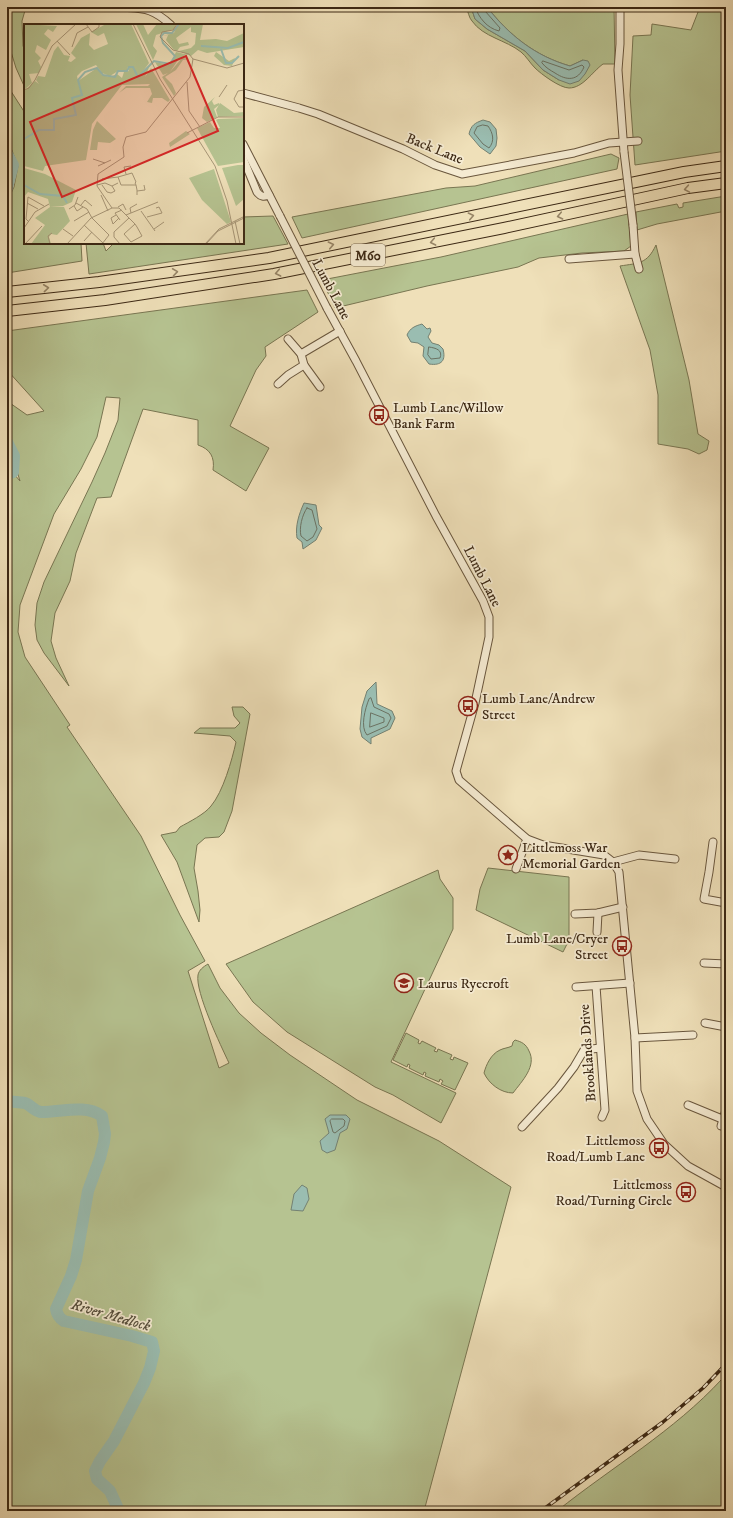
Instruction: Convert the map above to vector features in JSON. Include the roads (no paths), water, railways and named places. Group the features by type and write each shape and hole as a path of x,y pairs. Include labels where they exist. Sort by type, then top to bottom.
{"highway":[{"name":"M60","path":"7,292 100,282 269,258 669,175 726,166"},
{"name":"M60","path":"7,311 105,300 274,274 504,228 688,188 726,183"}],"street":[{"path":"119,7 153,11 170,24"},
{"path":"620,7 618,70 623,141 639,269"},
{"name":"Back Lane","path":"244,93 318,114 403,149 450,171 462,174 574,153 609,143 638,140"},
{"name":"Lumb Lane","path":"244,146 436,516 484,601 489,617 489,637 475,702 456,771 457,777 527,839 543,845 604,855 613,862"},
{"path":"244,160 258,192 265,197 269,195"},
{"path":"569,259 636,254"},
{"path":"301,354 340,331"},
{"path":"288,339 301,354 304,365 320,387"},
{"path":"278,384 281,380 304,365"},
{"path":"516,870 527,839"},
{"path":"704,899 713,842"},
{"path":"675,859 639,855 613,862 619,872 623,906 635,1038 637,1091 647,1119 664,1144 688,1166 726,1187"},
{"path":"695,899 726,903"},
{"path":"575,914 598,913 623,906"},
{"path":"597,932 598,913"},
{"path":"704,963 726,964"},
{"path":"576,988 630,983"},
{"name":"Brooklands Drive","path":"596,986 605,1110 602,1117"},
{"path":"705,1023 726,1027"},
{"path":"635,1038 693,1035"},
{"path":"522,1128 558,1088 574,1067 584,1050 600,1048"},
{"path":"688,1105 722,1123 726,1110"}],"water":[{"path":"471,7 487,7 504,27 524,43 557,62 570,66 583,60 588,61 590,65 579,81 570,84 559,80 543,70 525,51 487,29 475,19"},
{"path":"483,120 490,122 496,129 496,146 490,154 480,147 469,134 474,125"},
{"path":"422,324 427,329 430,328 431,331 428,337 432,343 439,345 443,349 444,356 440,363 429,364 423,356 424,347 418,343 411,342 407,335 413,328"},
{"path":"304,503 316,505 319,525 322,528 316,540 303,549 302,542 297,538 297,525"},
{"path":"376,682 377,704 392,711 395,718 390,729 371,738 371,744 362,737 360,729 362,707 367,691"},
{"path":"330,1115 346,1115 350,1119 347,1129 340,1133 335,1150 327,1153 322,1150 320,1141 329,1133 325,1119"},
{"path":"302,1185 307,1188 309,1199 303,1211 291,1210 294,1194"}],"waterway":[{"name":"River Medlock","path":"7,154 13,165 7,188"},
{"name":"River Medlock","path":"7,442 14,456 13,472 7,474"},
{"name":"River Medlock","path":"7,1101 25,1103 40,1112 81,1109 96,1112 102,1116 105,1134 104,1142 88,1191 76,1260 71,1276 56,1309 58,1316 64,1321 152,1342 154,1351 150,1368 144,1383 114,1441 95,1471 97,1479 110,1491 119,1511"},
{"path":"721,1511 726,1503"}],"railway":[{"path":"541,1511 663,1422 703,1388 726,1364"}],"place":[{"name":"Lumb Lane/Willow Bank Farm","path":"379,415"},
{"name":"Lumb Lane/Andrew Street","path":"468,706"},
{"name":"Littlemoss War Memorial Garden","path":"508,855"},
{"name":"Lumb Lane/Cryer Street","path":"622,946"},
{"name":"Laurus Ryecroft","path":"404,983"},
{"name":"Littlemoss Road/Lumb Lane","path":"659,1148"},
{"name":"Littlemoss Road/Turning Circle","path":"686,1192"}]}
